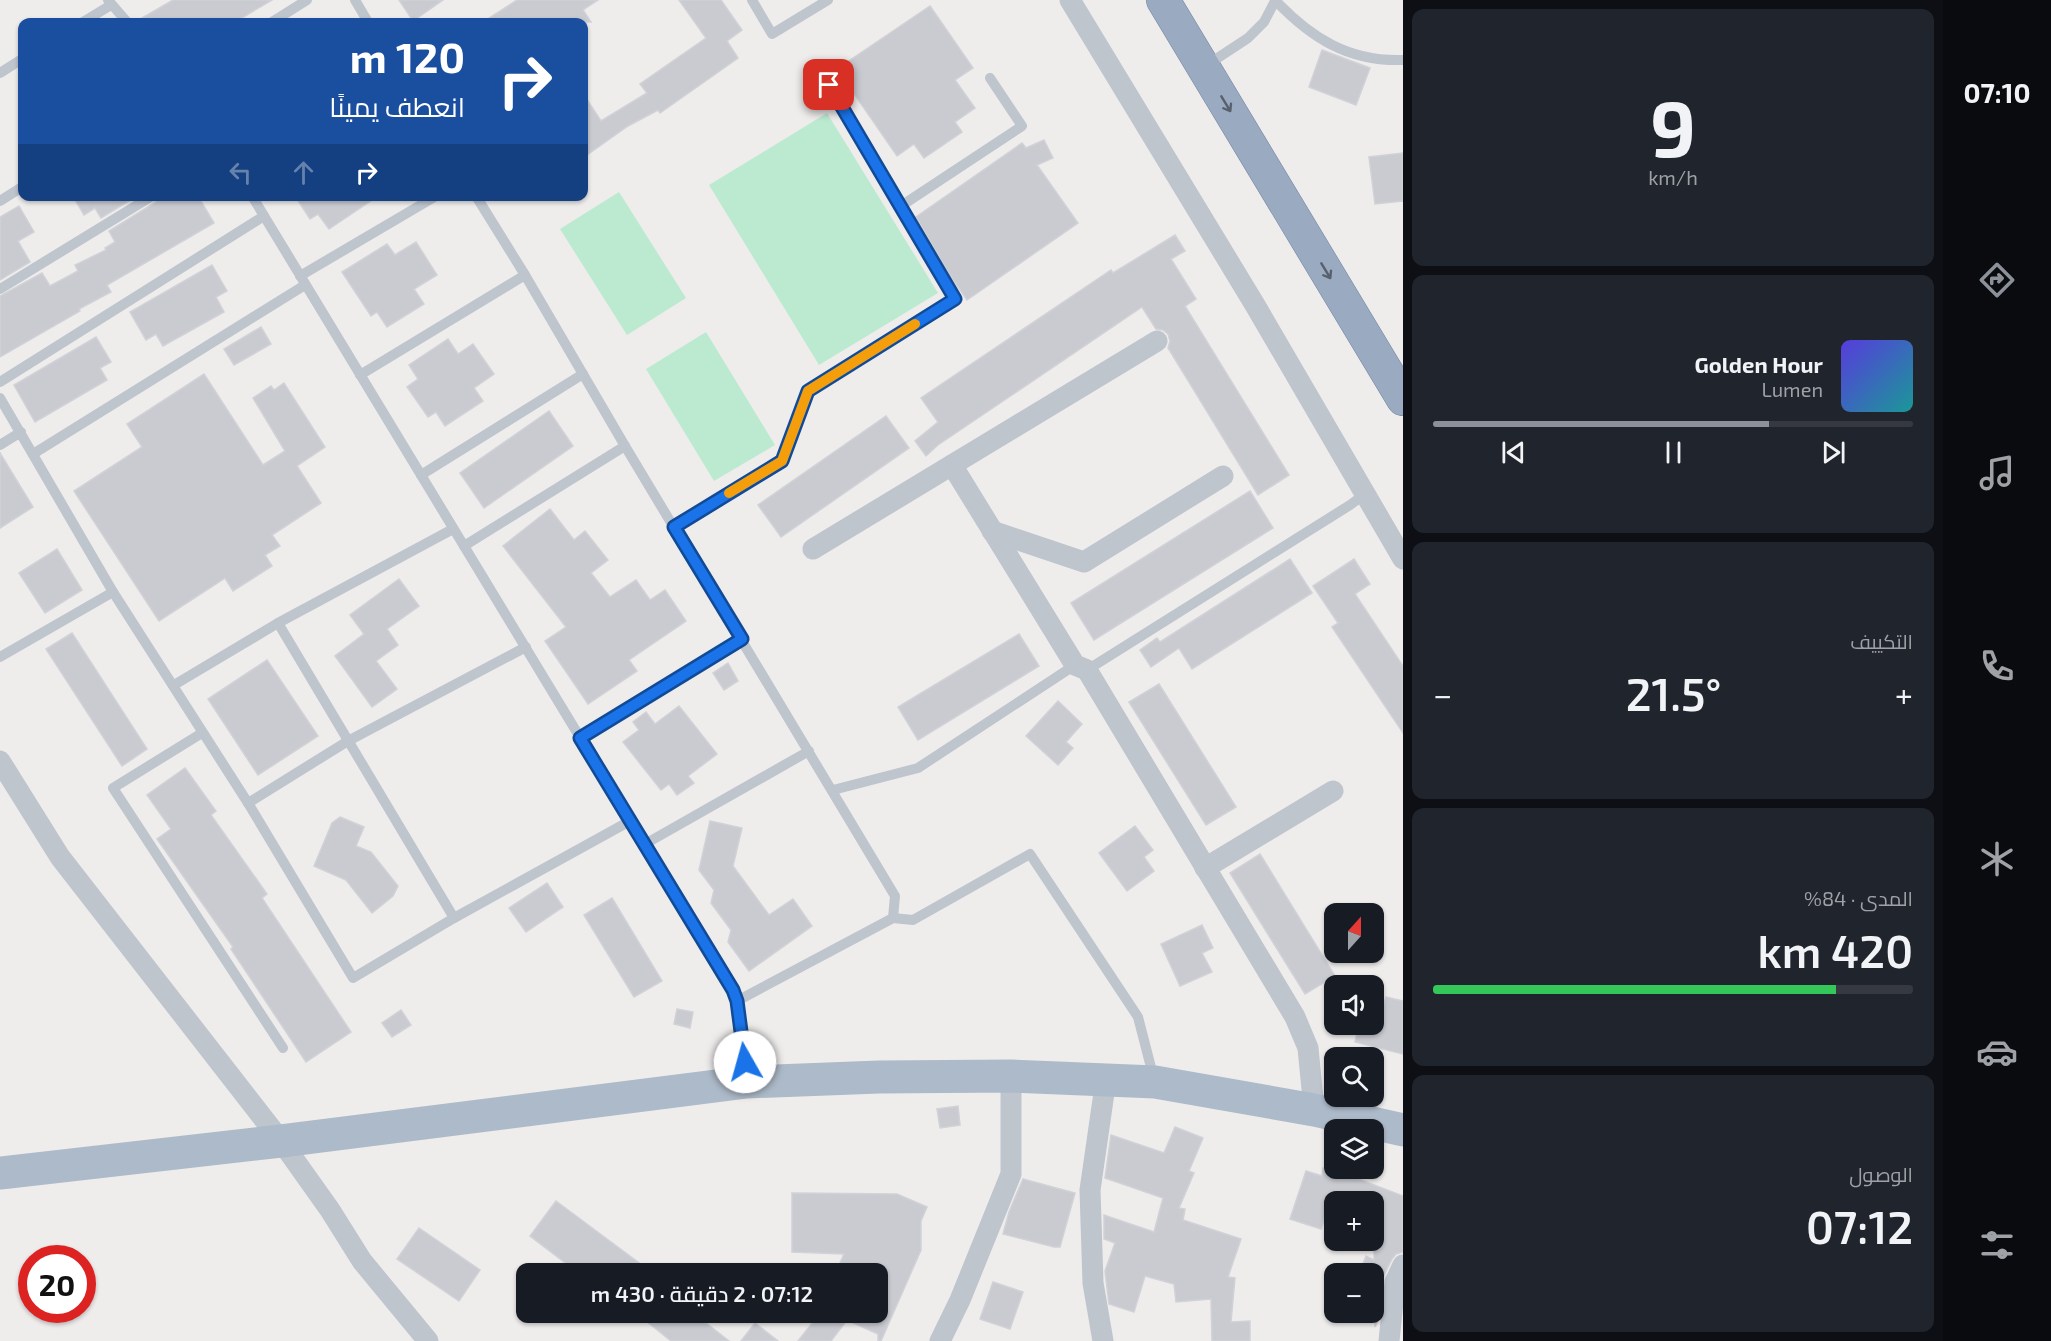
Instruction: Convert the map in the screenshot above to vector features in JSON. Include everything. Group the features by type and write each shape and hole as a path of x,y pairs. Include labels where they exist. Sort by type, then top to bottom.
{"highway":[{"path":"1163,0 1403,399"}],"main road":[{"path":"0,1173 281,1141 747,1082 879,1077 1011,1076 1155,1082 1314,1110 1403,1130"}],"street":[{"path":"1071,0 1255,305 1403,560"},
{"path":"813,549 1158,341"},
{"path":"952,465 1081,668 1295,1017 1308,1048 1314,1110"},
{"path":"992,531 1084,562 1223,476"},
{"path":"0,761 60,857 281,1141 330,1210 362,1261 428,1341"},
{"path":"1205,868 1333,791"},
{"path":"940,1341 960,1300 1011,1174 1011,1076"},
{"path":"1103,1341 1093,1283 1090,1190 1106,1079"},
{"path":"1389,1341 1395,1282 1403,1265"}],"lane":[{"path":"278,18 307,0"},
{"path":"355,0 366,18"},
{"path":"752,0 772,34 828,0"},
{"path":"1204,67 1248,38 1264,22 1275,0 1300,26 1321,40 1354,54 1382,61 1403,60"},
{"path":"89,18 110,3 123,18"},
{"path":"0,73 18,62"},
{"path":"901,206 1022,126 990,78"},
{"path":"674,527 782,461 808,391 955,299 829,85"},
{"path":"0,201 18,190"},
{"path":"0,289 144,201"},
{"path":"255,201 733,990 737,1001 747,1082"},
{"path":"33,454 428,201"},
{"path":"479,201 895,896 893,918"},
{"path":"0,382 264,216"},
{"path":"360,375 525,275"},
{"path":"421,475 583,374"},
{"path":"0,398 113,592 248,803 353,978 454,918 630,821"},
{"path":"0,445 21,432"},
{"path":"464,546 625,446"},
{"path":"832,790 918,768 1365,494"},
{"path":"174,685 278,623 453,529"},
{"path":"0,657 113,592"},
{"path":"278,623 454,918"},
{"path":"580,738 742,639"},
{"path":"248,803 348,741 526,647"},
{"path":"202,732 113,788 283,1048"},
{"path":"645,844 809,751"},
{"path":"737,1001 893,918 913,920 1030,854 1138,1017 1155,1082"}],"green space":[{"path":"827,113 938,293 819,365 709,185"},
{"path":"619,192 686,298 627,335 560,229"},
{"path":"706,332 775,445 714,481 646,369"}],"building":[{"path":"173,0 272,0 242,18 142,18"},
{"path":"399,0 443,0 417,18 411,18"},
{"path":"517,0 598,0 583,10 591,22 588,22 588,18 489,18"},
{"path":"679,0 721,0 742,30 727,41 738,58 660,113 658,110 628,126 588,154 588,101 601,121 647,93 640,84 706,38"},
{"path":"930,6 973,68 955,80 975,108 955,122 962,132 924,158 914,144 897,156 837,69"},
{"path":"1322,50 1370,68 1356,105 1309,87"},
{"path":"1044,140 1053,158 1037,165 1078,223 967,300 916,217 1022,143 1026,148"},
{"path":"1403,153 1403,201 1375,204 1369,157"},
{"path":"76,201 129,201 101,218 95,208 84,215"},
{"path":"201,201 214,223 107,285 111,292 0,357 0,296 42,273 50,286 78,271 75,265 106,250 105,248 115,242 109,231 156,202"},
{"path":"298,201 371,201 329,229 318,214 310,219"},
{"path":"19,206 34,232 18,241 30,262 0,280 0,217"},
{"path":"1175,235 1185,251 1171,259 1196,299 1185,306 1289,475 1258,495 1168,348 1170,341 1168,334 1156,329 1142,307 938,445 926,456 915,441 938,422 921,398 1111,270 1113,273"},
{"path":"416,242 437,275 414,289 424,304 387,327 377,312 371,316 342,272 387,244 395,255"},
{"path":"212,265 227,291 216,297 224,312 163,346 156,334 146,340 130,312"},
{"path":"261,327 271,344 234,365 224,349"},
{"path":"96,337 111,362 100,368 107,380 35,422 14,385"},
{"path":"448,339 458,354 473,344 494,374 474,388 483,401 445,426 436,412 428,417 407,387 418,379 409,365"},
{"path":"204,374 263,465 285,451 253,398 271,386 274,390 284,383 325,447 297,466 321,503 272,535 280,546 265,555 272,566 233,591 225,578 159,621 74,491 142,447 127,424"},
{"path":"549,411 573,446 484,508 460,473"},
{"path":"886,416 909,448 781,537 758,505"},
{"path":"0,453 33,507 0,528"},
{"path":"1250,491 1273,528 1094,640 1071,603"},
{"path":"550,509 574,540 585,531 608,560 591,573 610,597 636,580 650,600 665,590 686,621 629,660 637,671 588,704 545,641 566,627 503,546"},
{"path":"57,549 82,590 45,613 19,573"},
{"path":"1290,559 1312,593 1192,669 1179,648 1151,667 1140,650 1157,638 1160,642"},
{"path":"1354,559 1370,584 1355,594 1403,666 1403,733 1332,627 1338,623 1313,586"},
{"path":"399,579 419,606 387,629 398,645 376,661 397,689 372,707 335,656 364,634 350,615"},
{"path":"72,633 147,749 122,766 46,649"},
{"path":"1019,634 1039,666 918,740 898,707"},
{"path":"267,660 318,736 258,775 208,699"},
{"path":"728,663 738,681 724,690 713,673"},
{"path":"1159,684 1236,807 1206,825 1129,702"},
{"path":"1058,701 1082,724 1066,742 1073,748 1058,765 1026,736"},
{"path":"679,706 717,754 688,776 694,783 677,795 669,784 661,790 623,742 639,730 633,722 646,712 655,724"},
{"path":"185,768 216,811 211,815 267,894 262,898 351,1032 306,1062 231,949 233,947 157,839 171,829 147,795"},
{"path":"340,817 364,827 356,846 371,852 398,886 393,896 372,913 346,880 314,866 332,823"},
{"path":"710,821 742,828 733,866 769,915 793,899 812,926 749,971 728,942 731,930 711,903 714,890 699,870"},
{"path":"1135,826 1153,850 1144,857 1154,871 1127,891 1099,853"},
{"path":"1260,854 1324,958 1324,963 1327,963 1334,975 1324,975 1324,983 1305,994 1230,873"},
{"path":"547,883 563,907 526,932 509,908"},
{"path":"612,898 662,981 634,997 584,915"},
{"path":"1202,925 1213,948 1202,953 1212,972 1180,986 1161,944"},
{"path":"1386,997 1403,1001 1403,1054 1384,1049 1384,1047 1355,1042 1357,1035 1384,1035"},
{"path":"677,1009 693,1012 690,1028 674,1024"},
{"path":"401,1010 411,1025 392,1037 382,1023"},
{"path":"958,1106 960,1125 940,1128 937,1109"},
{"path":"1175,1127 1203,1138 1189,1171 1194,1173 1179,1208 1185,1209 1183,1220 1241,1239 1228,1277 1235,1278 1231,1322 1250,1321 1250,1341 1212,1341 1211,1299 1176,1302 1174,1284 1145,1276 1134,1312 1109,1304 1105,1271 1115,1243 1104,1239 1104,1215 1154,1232 1163,1198 1105,1178 1111,1135 1164,1153"},
{"path":"1324,1168 1324,1179 1359,1179 1403,1196 1403,1252 1396,1254 1384,1275 1384,1263 1363,1263 1366,1256 1374,1260 1374,1251 1384,1251 1384,1191 1324,1191 1324,1220 1321,1229 1290,1219 1306,1171 1322,1176"},
{"path":"1023,1179 1075,1193 1060,1247 1003,1234 1009,1212"},
{"path":"792,1193 897,1194 927,1207 921,1221 921,1250 881,1341 878,1341 878,1334 854,1323 888,1323 888,1263 840,1263 844,1254 792,1252"},
{"path":"556,1201 639,1263 566,1263 530,1236"},
{"path":"419,1228 480,1270 459,1301 397,1259"},
{"path":"993,1282 1023,1292 1010,1329 980,1319"},
{"path":"649,1323 706,1323 729,1341 671,1341"},
{"path":"755,1323 778,1341 741,1341"},
{"path":"812,1323 845,1323 831,1341 798,1341"}],"slow traffic":[{"path":"729,493 782,461 808,391 915,324"}],"route":[{"path":"745,1062 737,1001 733,990 580,738 742,639 674,527 782,461 808,391 955,299 829,85"}]}
